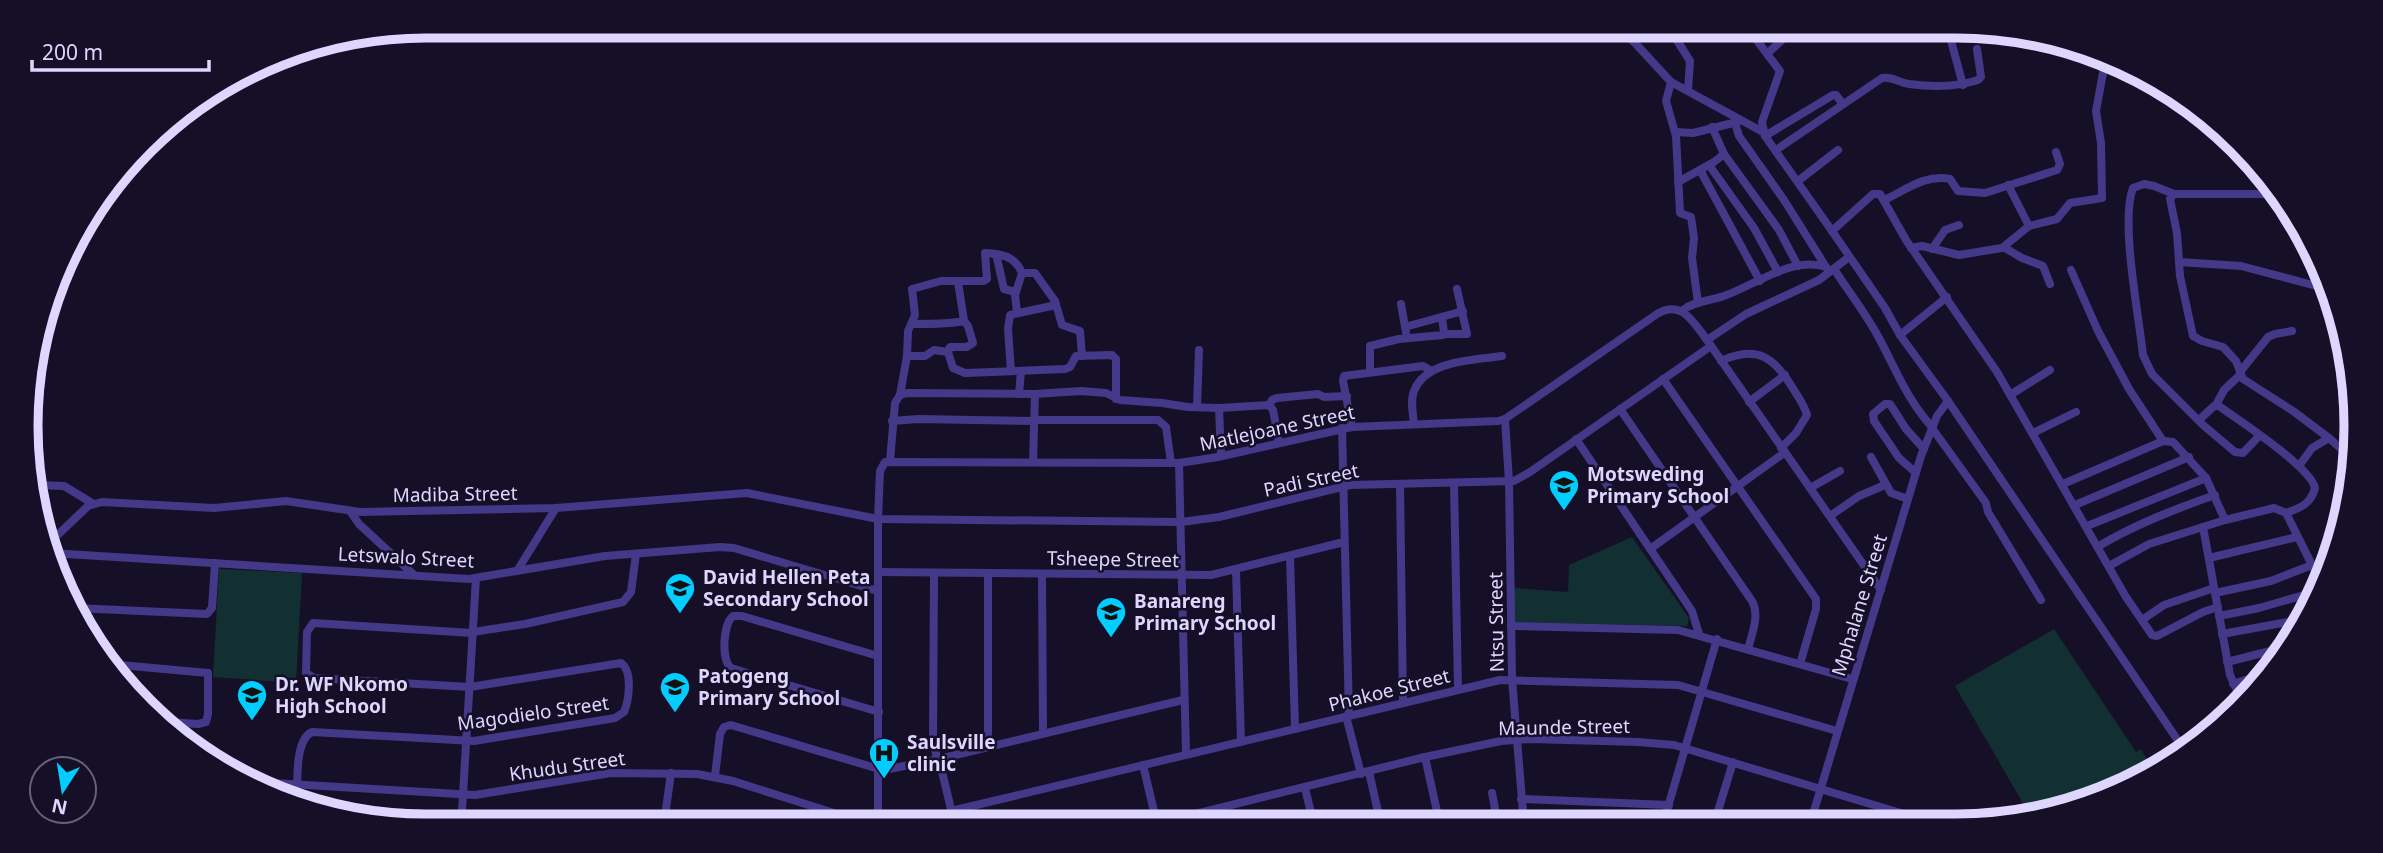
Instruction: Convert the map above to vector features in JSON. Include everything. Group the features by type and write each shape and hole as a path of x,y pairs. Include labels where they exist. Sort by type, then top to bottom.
{"street":[{"path":"1628,38 1671,82 1738,122 1764,134"},
{"path":"1676,38 1690,61 1688,90"},
{"path":"1756,38 1779,67 1780,74 1762,122 1764,134 2180,743"},
{"path":"1768,53 1784,38"},
{"path":"1950,38 1963,85"},
{"path":"1776,150 1842,103 1888,77 1913,85 1963,85 1977,81 1981,77 1977,50"},
{"path":"1911,248 1920,246 1959,255 2005,248 2029,226 2041,221 2054,221 2073,202 2102,198 2101,143 2096,111 2104,68"},
{"path":"1671,82 1666,101 1675,132 1680,213 1691,217 1693,225 1692,258 1698,303"},
{"path":"1764,134 1833,94 1842,103"},
{"path":"1675,132 1693,133 1738,122"},
{"path":"1738,122 1739,136 1879,338 1919,410 1986,503 1988,512 2041,600"},
{"path":"1712,127 1724,154 1772,220 1798,266"},
{"path":"1798,181 1838,150"},
{"path":"1884,200 1935,178 1950,178 1960,191 1985,192 2057,170 2060,164 2056,152"},
{"path":"1678,182 1724,154"},
{"path":"1709,165 1748,217 1778,272"},
{"path":"1700,170 1760,281"},
{"path":"2259,436 2245,452 2237,453 2152,374 2146,362 2129,237 2130,199 2133,188 2144,184 2174,194 2267,194"},
{"path":"2008,185 2029,226"},
{"path":"1832,230 1873,194 1879,193 1911,248 1947,297 2010,395 2149,632 2155,636 2203,612 2306,593"},
{"path":"2174,194 2170,199 2193,336 2223,347 2236,361 2242,379 2344,451"},
{"path":"1932,249 1945,230 1959,225"},
{"path":"2005,248 2043,266 2050,285"},
{"path":"987,279 983,254 986,253 1011,258 1023,273"},
{"path":"996,254 1004,289 1016,292"},
{"name":"Padi Street","path":"878,519 1181,522 1219,517 1344,486 1509,482 1525,476 1663,379 1739,317 1809,285 1849,257"},
{"path":"2179,262 2241,266 2318,286"},
{"name":"Matlejoane Street","path":"886,463 1175,463 1221,456 1342,428 1490,422 1505,419 1661,311 1672,308 1683,310 1798,266 1814,265 1831,269"},
{"path":"2071,270 2098,331 2129,389 2163,441"},
{"path":"1017,312 1016,292 1023,273"},
{"path":"1023,273 1035,273 1052,295 1062,325 1081,333 1082,356"},
{"path":"877,814 880,471 886,463 895,403 900,395 908,356 907,337 916,311 912,289 941,281 1001,280"},
{"path":"958,282 964,321 972,345 950,346 948,352 951,366 962,373 1068,368 1074,357 1110,355 1115,357 1116,398"},
{"path":"1370,372 1370,346 1444,334 1467,334 1457,289"},
{"path":"1900,335 1947,297"},
{"path":"1401,304 1407,339"},
{"path":"1019,394 1008,321 1010,315 1056,305"},
{"path":"1683,310 1709,343 1881,590"},
{"path":"1405,327 1463,311"},
{"path":"1442,318 1444,334"},
{"path":"912,324 949,324 964,321"},
{"path":"2199,420 2216,405 2224,390 2272,334 2292,331"},
{"path":"1197,408 1199,350"},
{"path":"908,356 925,356 932,351 948,352"},
{"path":"1650,549 1782,450 1807,415 1785,375 1770,359 1741,353 1721,360"},
{"path":"1414,424 1414,389 1432,371 1457,363 1502,356"},
{"path":"1352,427 1344,376 1423,366 1432,371"},
{"path":"2010,395 2050,370"},
{"path":"1749,402 1785,375"},
{"path":"1663,379 1816,599 1816,609 1800,664"},
{"path":"900,395 1081,391 1197,408 1269,405"},
{"path":"1033,462 1035,394"},
{"path":"1269,405 1277,398 1318,394 1324,397 1347,396"},
{"name":"Mphalane Street","path":"1813,814 1916,473 1939,411 1948,401"},
{"path":"1916,473 1899,458 1874,421 1873,414 1885,404 1890,404 1901,423 1924,449"},
{"path":"1269,405 1273,410 1279,442"},
{"path":"2216,405 2299,466 2314,482 2315,491 2307,503 2286,513"},
{"path":"1219,408 1221,456"},
{"path":"1620,409 1755,607 1756,619 1748,649"},
{"path":"2033,433 2076,412"},
{"name":"Ntsu Street","path":"1505,419 1509,482 1512,679 1523,814"},
{"path":"892,421 1158,420 1166,428 1175,463 1181,522 1186,754"},
{"path":"1342,428 1348,716 1378,814"},
{"path":"2299,466 2312,448 2329,438"},
{"path":"1576,439 1692,611 1699,634"},
{"path":"2063,484 2163,441 2173,442 2206,478 2216,495 2225,520"},
{"path":"1871,457 1885,485 1894,495 1908,499"},
{"path":"2075,505 2189,457"},
{"path":"1810,488 1840,471"},
{"path":"2087,526 2206,478"},
{"path":"1454,483 1458,690"},
{"path":"1400,484 1403,702"},
{"path":"43,485 64,486 92,503 55,537"},
{"path":"1830,516 1859,496 1885,485"},
{"name":"Madiba Street","path":"92,503 214,508 286,501 350,511 556,508 747,493 878,519"},
{"path":"2099,546 2164,514 2216,495"},
{"path":"517,570 556,508"},
{"path":"2109,566 2149,544 2272,508 2286,513 2316,573"},
{"path":"350,511 359,524 413,574"},
{"path":"2203,527 2227,662 2238,693"},
{"path":"2209,558 2297,537"},
{"name":"Tsheepe Street","path":"878,572 1211,575 1345,542"},
{"name":"Letswalo Street","path":"60,554 476,578 597,557 712,547 734,548 878,591"},
{"path":"470,687 314,678 305,671 309,627 316,623 473,633 623,602 631,592 636,554"},
{"path":"1290,556 1294,729"},
{"path":"84,608 207,614 212,608 215,563"},
{"path":"2142,620 2165,605 2215,590 2271,581 2312,565"},
{"path":"1236,569 1241,742"},
{"path":"934,573 933,736 952,814"},
{"path":"988,574 988,746"},
{"path":"1042,574 1043,733"},
{"path":"462,814 476,578"},
{"path":"878,656 742,616 730,617 727,624 725,659 731,668 879,712"},
{"path":"2222,634 2293,619"},
{"path":"1511,626 1670,629 1699,634 1852,679"},
{"path":"1666,814 1717,639"},
{"path":"2227,662 2273,650"},
{"name":"Magodielo Street","path":"298,786 300,745 304,736 312,732 466,741 620,717 626,709 628,670 624,664 618,663 470,687"},
{"path":"121,665 206,671 209,675 209,697 208,716 204,723 176,722"},
{"path":"2233,684 2251,678"},
{"name":"Phakoe Street","path":"951,811 1403,702 1512,679 1666,683 1701,690 1837,731"},
{"path":"715,776 722,730 731,725 879,770 938,760 1183,700"},
{"name":"Maunde Street","path":"1196,814 1425,757 1516,740 1638,742 1684,747 1904,814"},
{"path":"1425,757 1438,814"},
{"path":"1717,814 1733,762"},
{"path":"1143,765 1152,814"},
{"name":"Khudu Street","path":"276,784 463,795 611,773 671,773 715,776 838,814"},
{"path":"665,814 671,773"},
{"path":"298,786 298,792"},
{"path":"1305,788 1311,814"},
{"path":"1492,793 1496,814"},
{"path":"1521,799 1669,804"}],"green space":[{"path":"1632,537 1689,618 1687,626 1514,622 1514,588 1568,592 1569,565"},
{"path":"219,569 302,573 296,683 213,677"},
{"path":"2054,629 2136,752 2141,749 2149,763 2081,794 2026,808 1955,686"}],"place":[{"name":"Motsweding Primary School","path":"1564,512"},
{"name":"David Hellen Peta Secondary School","path":"680,615"},
{"name":"Banareng Primary School","path":"1111,639"},
{"name":"Patogeng Primary School","path":"675,714"},
{"name":"Dr. WF Nkomo High School","path":"252,722"},
{"name":"Saulsville clinic","path":"884,780"}]}
